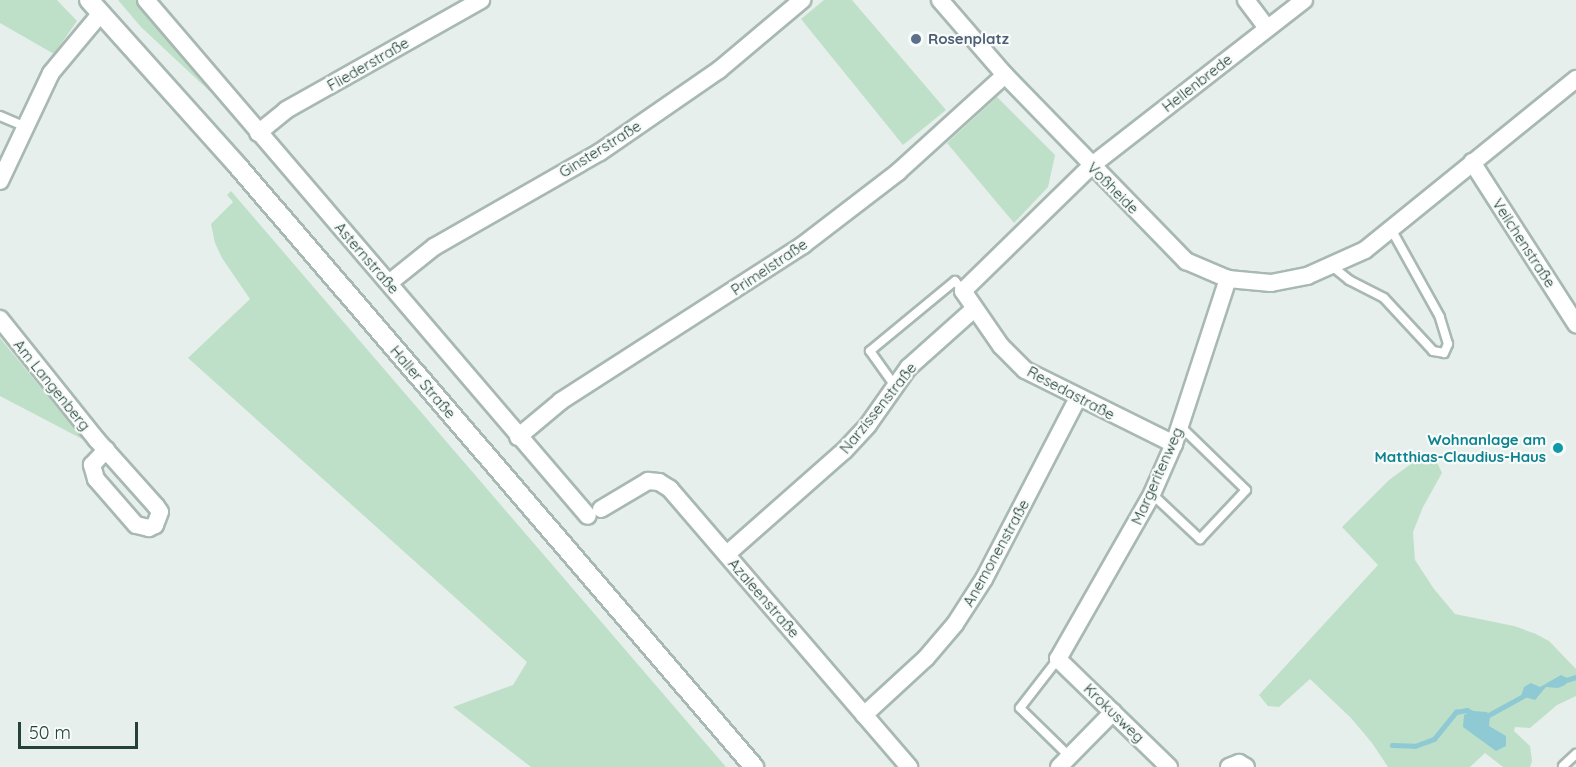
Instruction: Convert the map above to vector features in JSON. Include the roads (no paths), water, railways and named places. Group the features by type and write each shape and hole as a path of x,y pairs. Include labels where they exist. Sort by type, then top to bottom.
{"main road":[{"name":"Haller Straße","path":"95,6 237,165 754,767"}],"street":[{"name":"Asternstraße","path":"146,0 518,436 594,513"},
{"name":"Fliederstraße","path":"258,133 286,110 481,0"},
{"name":"Ginsterstraße","path":"389,283 434,247 600,152 719,70 802,0"},
{"name":"Voßheide","path":"940,0 1005,75 1091,166 1186,261 1228,279 1271,284 1333,267 1365,250 1576,79"},
{"path":"1246,0 1267,28"},
{"name":"Hellenbrede","path":"1091,166 1304,0"},
{"path":"0,181 51,73 95,6"},
{"name":"Primelstraße","path":"518,436 561,401 803,245 898,172 1005,75"},
{"name":"Veilchenstraße","path":"1473,162 1576,324"},
{"path":"963,291 1091,166"},
{"name":"Margeritenweg","path":"1058,659 1152,494 1174,444 1228,279"},
{"name":"Resedastraße","path":"963,291 1001,346 1025,370 1174,444"},
{"name":"Narzissenstraße","path":"727,554 844,451 868,425 908,368 974,309"},
{"name":"Am Langenberg","path":"0,319 42,375 156,506 160,512 155,525 149,528 136,525 96,479 92,465 106,450"},
{"name":"Anemonenstraße","path":"864,715 926,658 955,624 984,579 1078,398"},
{"name":"Azaleenstraße","path":"594,513 637,485 648,481 659,482 670,489 909,767"},
{"name":"Krokusweg","path":"1058,659 1169,767"},
{"path":"1064,762 1113,712"}],"lane":[{"path":"0,116 24,126"},
{"path":"1333,267 1343,277 1384,298 1433,351 1444,352 1448,344 1440,317 1391,229"},
{"path":"895,386 870,351 955,281 963,291"},
{"path":"1152,494 1200,539 1246,490 1180,426"},
{"path":"1058,659 1020,708 1064,762"},
{"path":"1563,766 1576,754"}],"water":[{"path":"1561,675 1569,679 1565,685 1558,688 1546,687 1535,700 1521,696 1524,687 1531,683 1540,687"},
{"path":"1472,711 1487,712 1490,717 1489,726 1506,736 1506,746 1496,751 1463,727 1464,715"}],"waterway":[{"path":"1563,681 1576,677"},
{"path":"1485,717 1525,695"},
{"path":"1392,745 1415,746 1434,739 1456,712 1467,710 1473,713"}],"place":[{"name":"Rosenplatz","path":"916,39"},
{"name":"Wohnanlage am Matthias-Claudius-Haus","path":"1558,448"}]}
